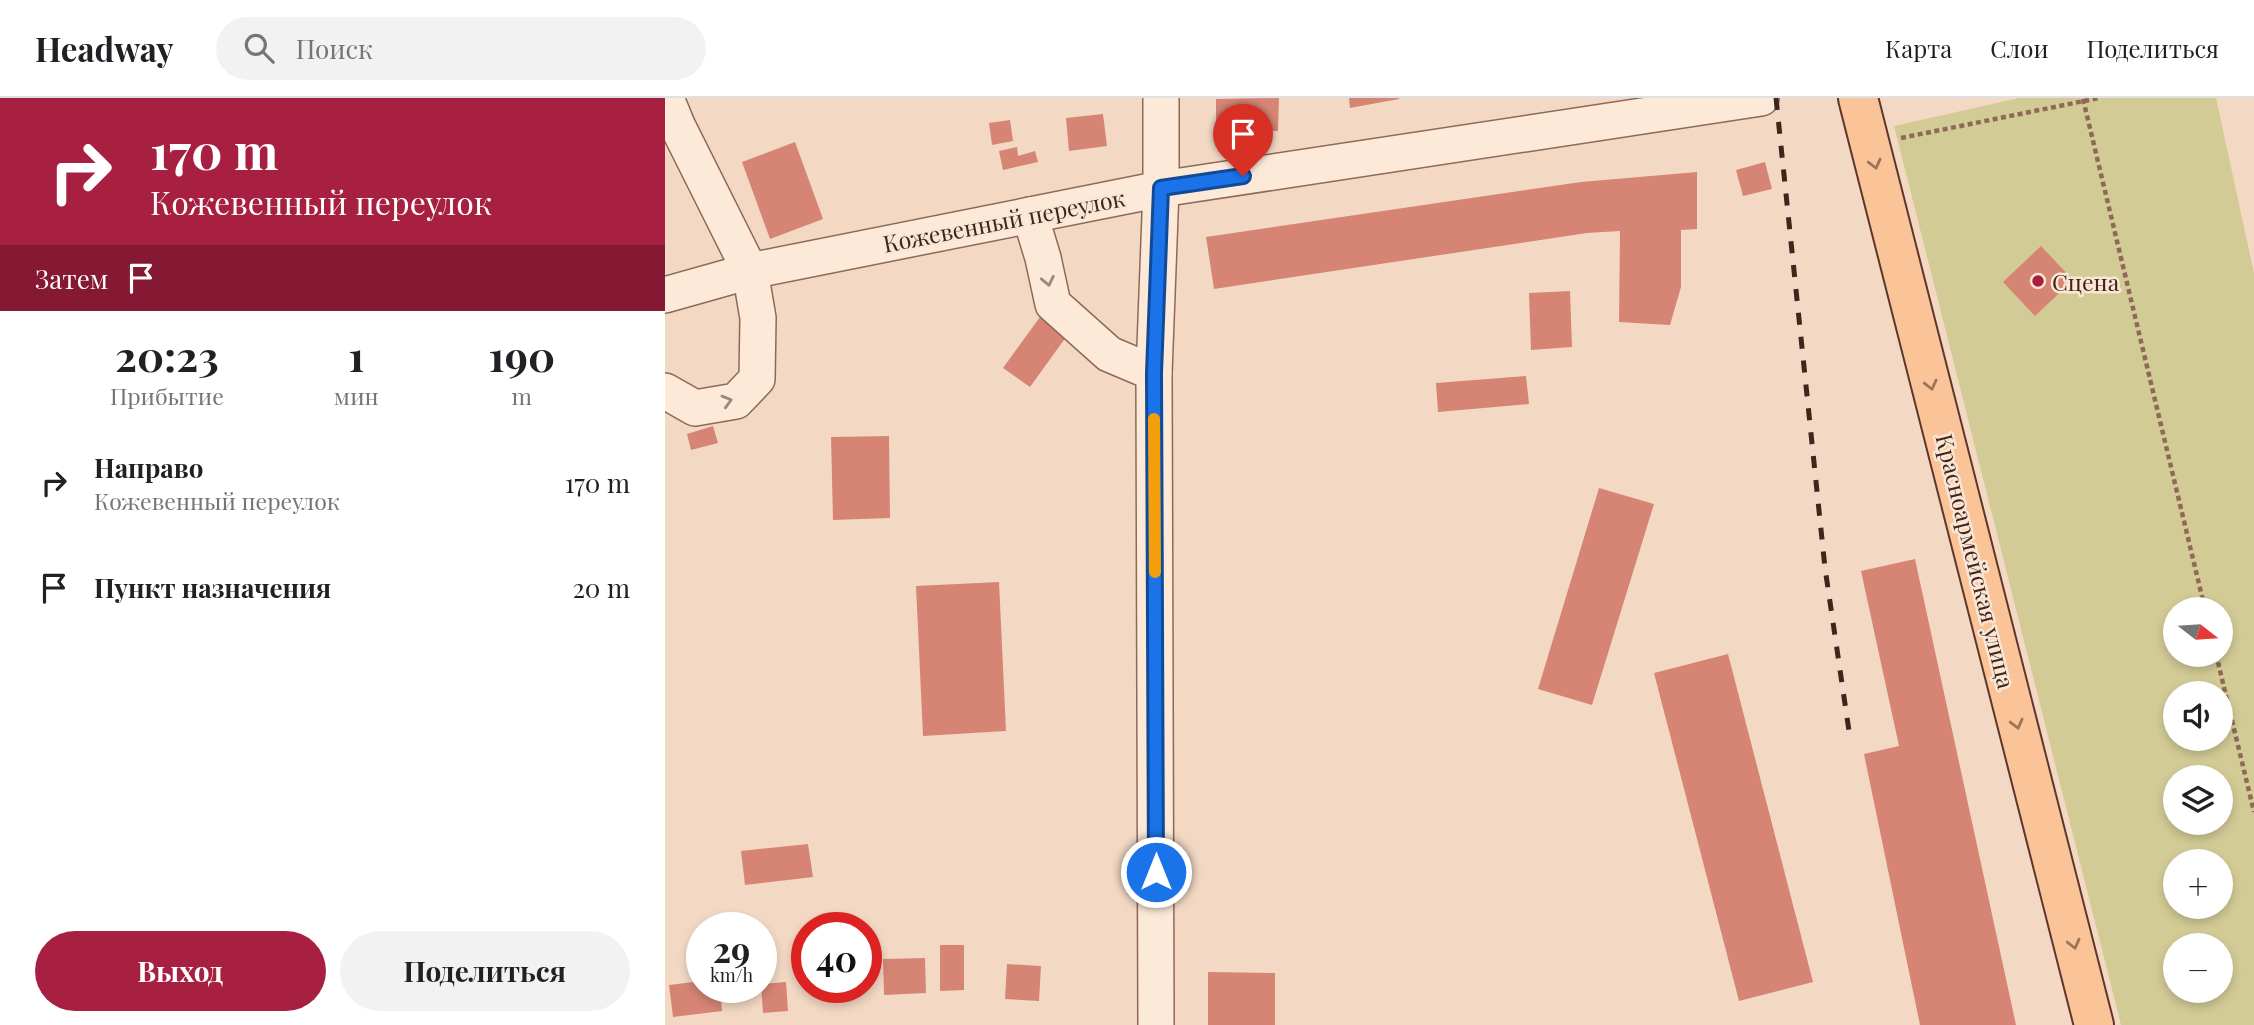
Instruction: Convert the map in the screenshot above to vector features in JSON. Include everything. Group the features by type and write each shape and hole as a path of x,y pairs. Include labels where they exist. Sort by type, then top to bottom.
{"main road":[{"name":"Красноармейская улица","path":"1858,98 2094,1025"}],"street":[{"path":"665,391 695,408 736,401 757,379 758,318 750,271 666,98"},
{"path":"1156,1025 1154,373 1161,188 1161,98"},
{"name":"Кожевенный переулок","path":"665,295 750,271 1161,188 1722,101 1761,98"},
{"path":"1030,215 1053,304 1109,354 1154,373"}],"path":[{"path":"2099,98 2083,99 2203,597"},
{"path":"2219,667 2254,811"}],"shaded area":[{"path":"2019,98 2216,98 2254,273 2254,1025 2121,1025 1894,126"}],"building":[{"path":"1279,98 1278,131 1232,130 1232,127 1216,126 1216,99"},
{"path":"1349,98 1399,98 1399,99 1350,108"},
{"path":"1103,114 1107,146 1069,151 1066,118"},
{"path":"1010,120 1013,141 992,145 989,123"},
{"path":"795,142 823,219 770,239 742,162"},
{"path":"1017,147 1018,156 1035,151 1038,162 1003,170 999,151"},
{"path":"1765,162 1772,189 1743,196 1736,170"},
{"path":"1697,172 1697,229 1681,230 1681,287 1670,325 1619,322 1620,231 1587,233 1214,289 1206,237 1581,182"},
{"name":"Сцена","path":"2041,246 2073,280 2035,316 2003,282"},
{"path":"1570,291 1572,347 1531,350 1529,293"},
{"path":"1048,306 1074,326 1030,387 1003,368"},
{"path":"1526,376 1529,404 1438,412 1436,383"},
{"path":"713,426 718,443 691,450 687,434"},
{"path":"889,436 890,518 833,520 831,437"},
{"path":"1599,488 1654,504 1592,705 1538,689"},
{"path":"1915,559 2016,1025 1920,1025 1864,754 1899,746 1861,571"},
{"path":"999,582 1006,731 923,736 916,586"},
{"path":"1728,654 1813,982 1739,1001 1654,673"},
{"path":"808,844 813,877 745,885 741,851"},
{"path":"940,945 964,945 964,990 940,991"},
{"path":"925,958 926,993 884,995 883,959"},
{"path":"1007,964 1041,966 1039,1001 1005,999"},
{"path":"1208,972 1275,973 1275,1025 1208,1025"},
{"path":"786,982 788,1011 763,1013 762,1003 777,1003 777,983"},
{"path":"686,983 686,1003 721,1003 722,1011 673,1017 669,985"}],"railway":[{"path":"1776,98 1825,568 1849,731"}],"slow traffic":[{"path":"1154,419 1155,572"}],"place":[{"name":"Сцена","path":"2038,281"}],"route":[{"path":"1156,872 1154,373 1161,188 1243,176"}]}
